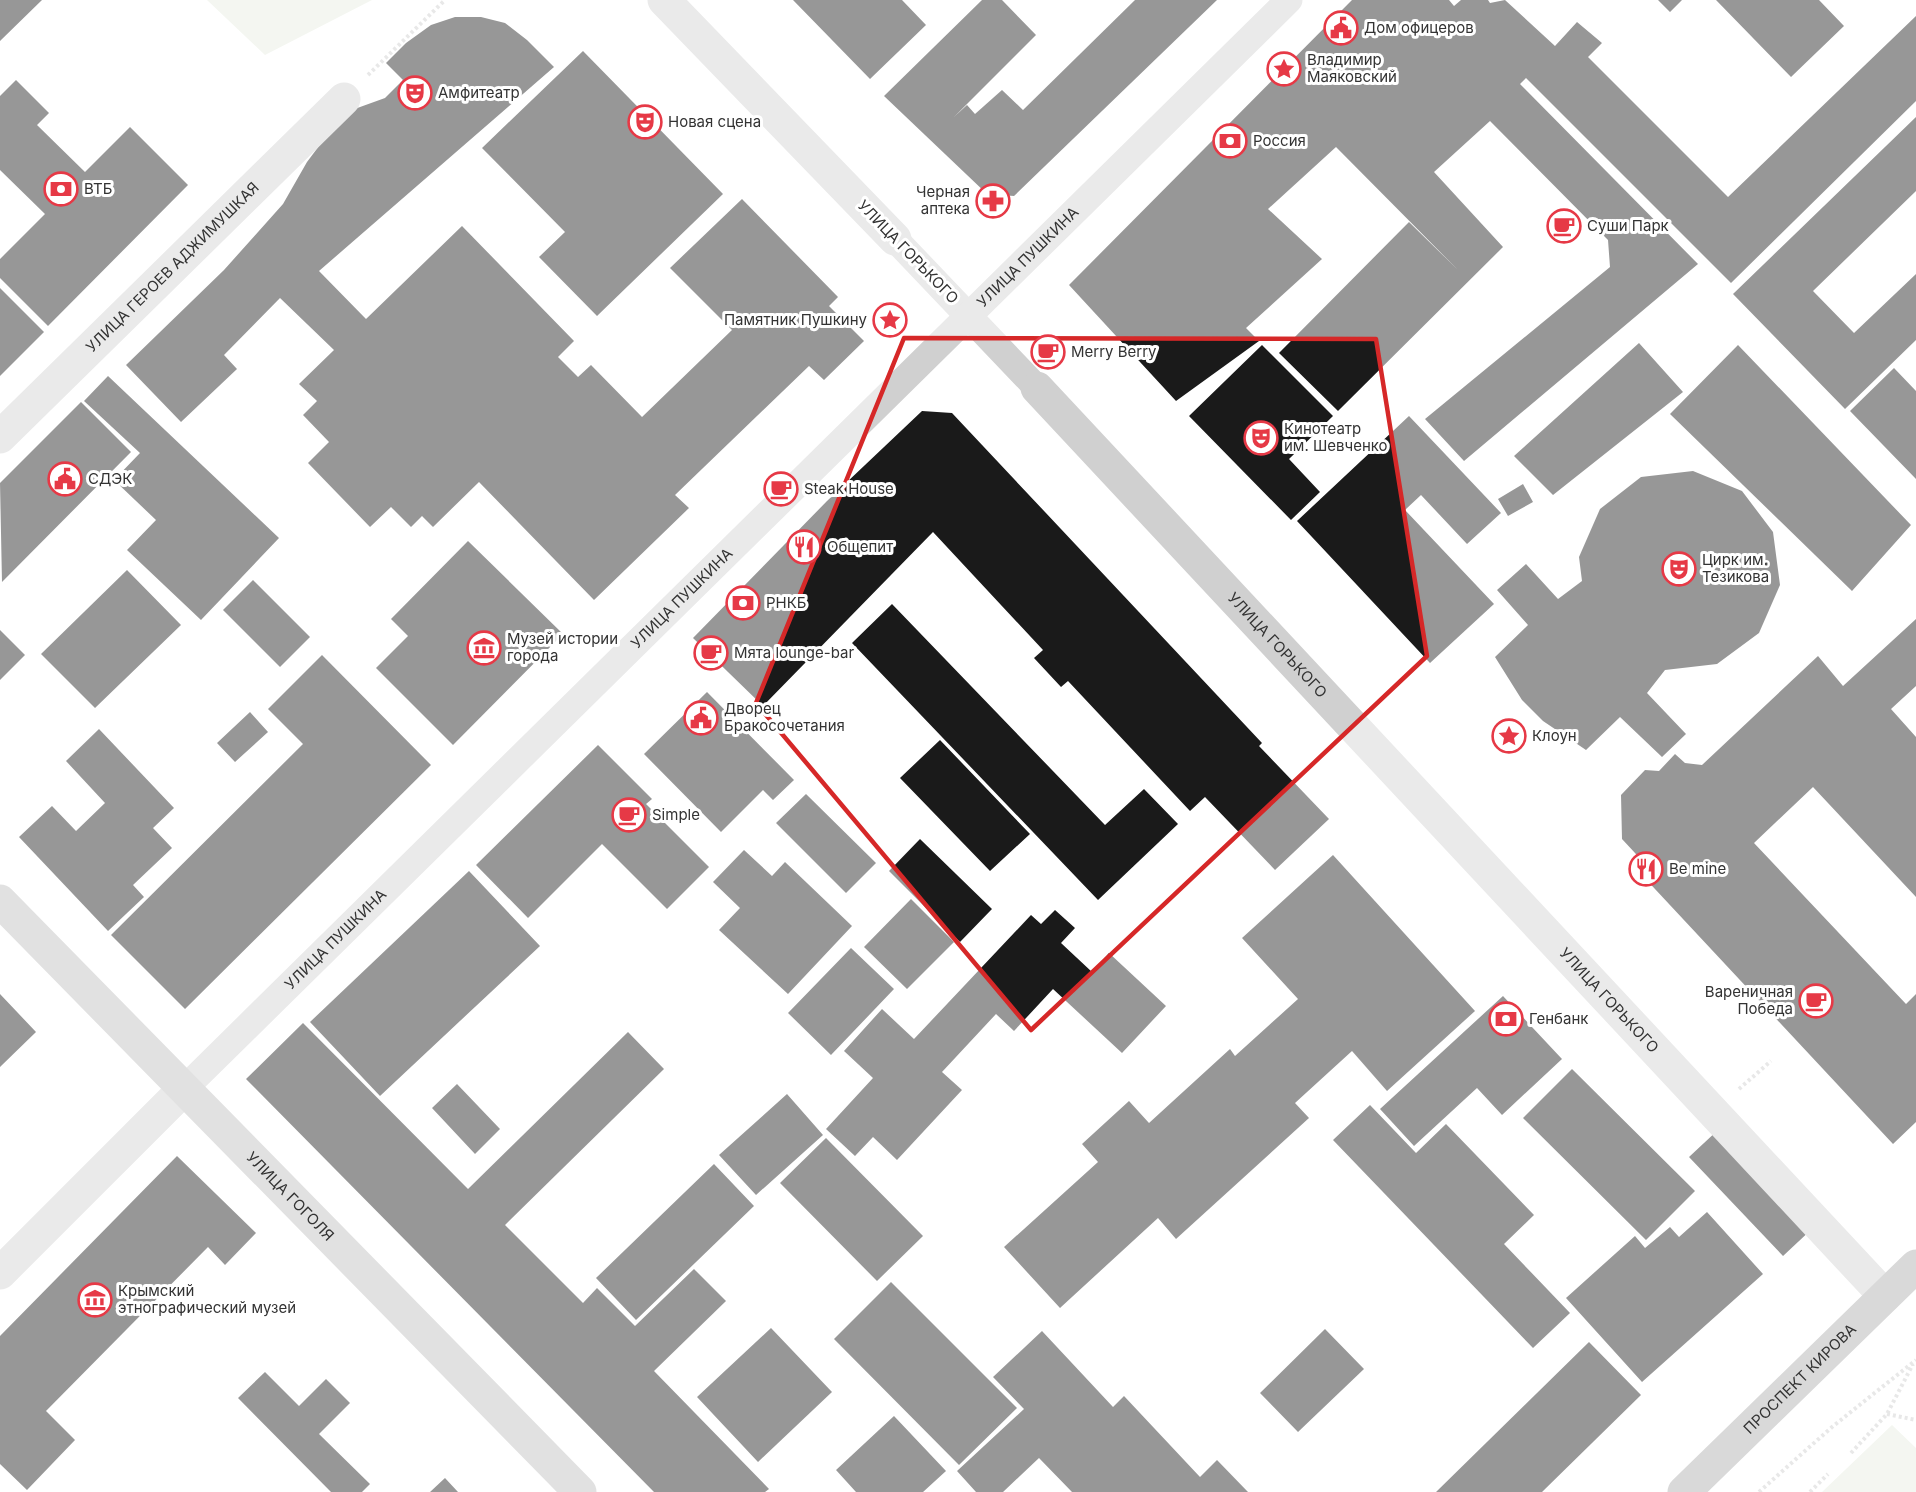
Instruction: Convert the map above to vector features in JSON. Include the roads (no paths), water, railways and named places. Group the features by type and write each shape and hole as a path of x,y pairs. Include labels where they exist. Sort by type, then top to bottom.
{"main road":[{"name":"УЛИЦА ГОГОЛЯ","path":"0,902 580,1492"},
{"name":"ПРОСПЕКТ КИРОВА","path":"1684,1492 1916,1266"}],"street":[{"name":"УЛИЦА ГОРЬКОГО","path":"664,0 969,314 1886,1296"},
{"name":"УЛИЦА ПУШКИНА","path":"0,1274 184,1089 1289,0"},
{"name":"УЛИЦА ГЕРОЕВ АДЖИМУШКАЯ","path":"0,437 344,99"}],"place":[{"name":"Дом офицеров","path":"1341,28"},
{"name":"Владимир Маяковский","path":"1284,69"},
{"name":"Амфитеатр","path":"415,93"},
{"name":"Новая сцена","path":"645,122"},
{"name":"Россия","path":"1230,141"},
{"name":"ВТБ","path":"61,189"},
{"name":"Черная аптека","path":"993,201"},
{"name":"Суши Парк","path":"1564,226"},
{"name":"Памятник Пушкину","path":"890,320"},
{"name":"Merry Berry","path":"1048,352"},
{"name":"Кинотеатр им. Шевченко","path":"1261,438"},
{"name":"СДЭК","path":"65,479"},
{"name":"Steak House","path":"781,489"},
{"name":"Общепит","path":"804,547"},
{"name":"Цирк им. Тезикова","path":"1679,569"},
{"name":"РНКБ","path":"743,603"},
{"name":"Музей истории города","path":"484,648"},
{"name":"Мята lounge-bar","path":"711,653"},
{"name":"Дворец Бракосочетания","path":"701,718"},
{"name":"Клоун","path":"1509,736"},
{"name":"Simple","path":"629,815"},
{"name":"Be mine","path":"1646,869"},
{"name":"Вареничная Победа","path":"1816,1001"},
{"name":"Генбанк","path":"1506,1019"},
{"name":"Крымский этнографический музей","path":"95,1300"}]}
